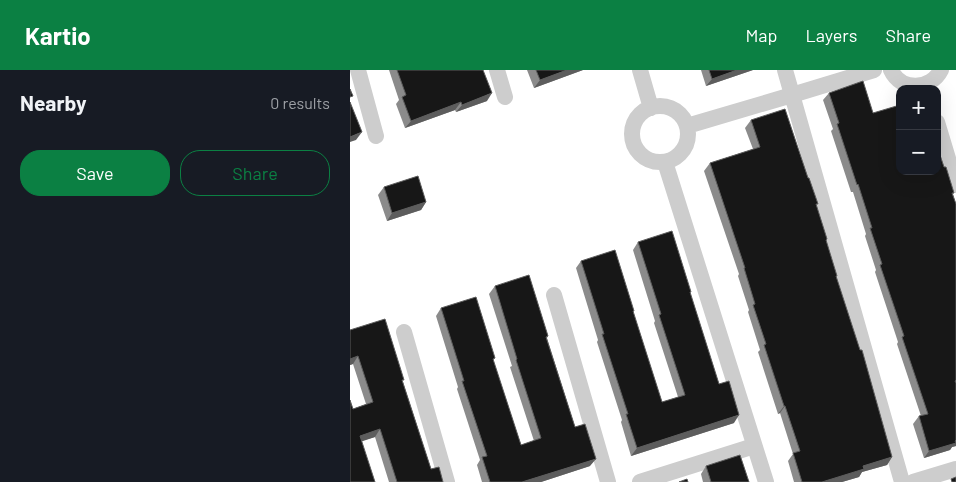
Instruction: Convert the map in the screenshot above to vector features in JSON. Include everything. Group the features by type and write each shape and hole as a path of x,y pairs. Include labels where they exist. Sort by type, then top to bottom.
{"street":[{"path":"358,70 376,136"},
{"path":"498,70 505,97"},
{"path":"640,70 651,108"},
{"path":"785,70 902,482"},
{"path":"687,126 874,70"},
{"path":"891,70 899,80 908,85"},
{"path":"929,85 941,70"},
{"path":"660,106 669,108 677,112 687,126 686,144 682,152 674,159 656,162 647,159 634,146 632,137 637,119 643,112 651,108 660,106"},
{"path":"939,130 956,185"},
{"path":"665,162 766,482"},
{"path":"554,294 608,482"},
{"path":"404,332 447,482"},
{"path":"640,482 754,446"},
{"path":"913,482 956,469"}],"building":[{"path":"397,70 483,70 492,93 462,105 461,102 411,121 402,97 406,95"},
{"path":"536,70 567,70 540,80"},
{"path":"709,70 737,70 712,79"},
{"path":"863,81 873,113 896,106 896,175 941,175 941,158 944,167 946,167 956,204 956,443 929,451 919,416 928,414 902,337 904,336 880,265 882,264 870,228 872,228 837,124 839,123 829,93"},
{"path":"350,102 362,132 350,137"},
{"path":"785,109 818,204 816,204 836,276 860,350 862,350 892,457 863,466 864,469 822,482 802,482 793,453 800,451 764,345 766,344 753,305 755,304 745,268 710,163 760,147 751,120"},
{"path":"418,176 426,202 392,213 384,187"},
{"path":"672,231 719,384 729,381 739,415 637,448 581,261 615,250 662,402 685,395 638,242"},
{"path":"529,275 548,336 546,337 575,427 585,424 596,459 522,482 490,482 482,457 487,456 462,381 464,381 441,308 476,297 495,358 493,359 521,445 541,438 495,286"},
{"path":"385,319 404,380 402,380 431,469 439,467 443,482 397,482 380,429 360,436 375,482 350,482 350,400 353,409 373,402 358,356 350,359 350,330"},
{"path":"740,455 749,482 711,482 706,466"},
{"path":"956,477 956,482 952,482 951,479"}]}
